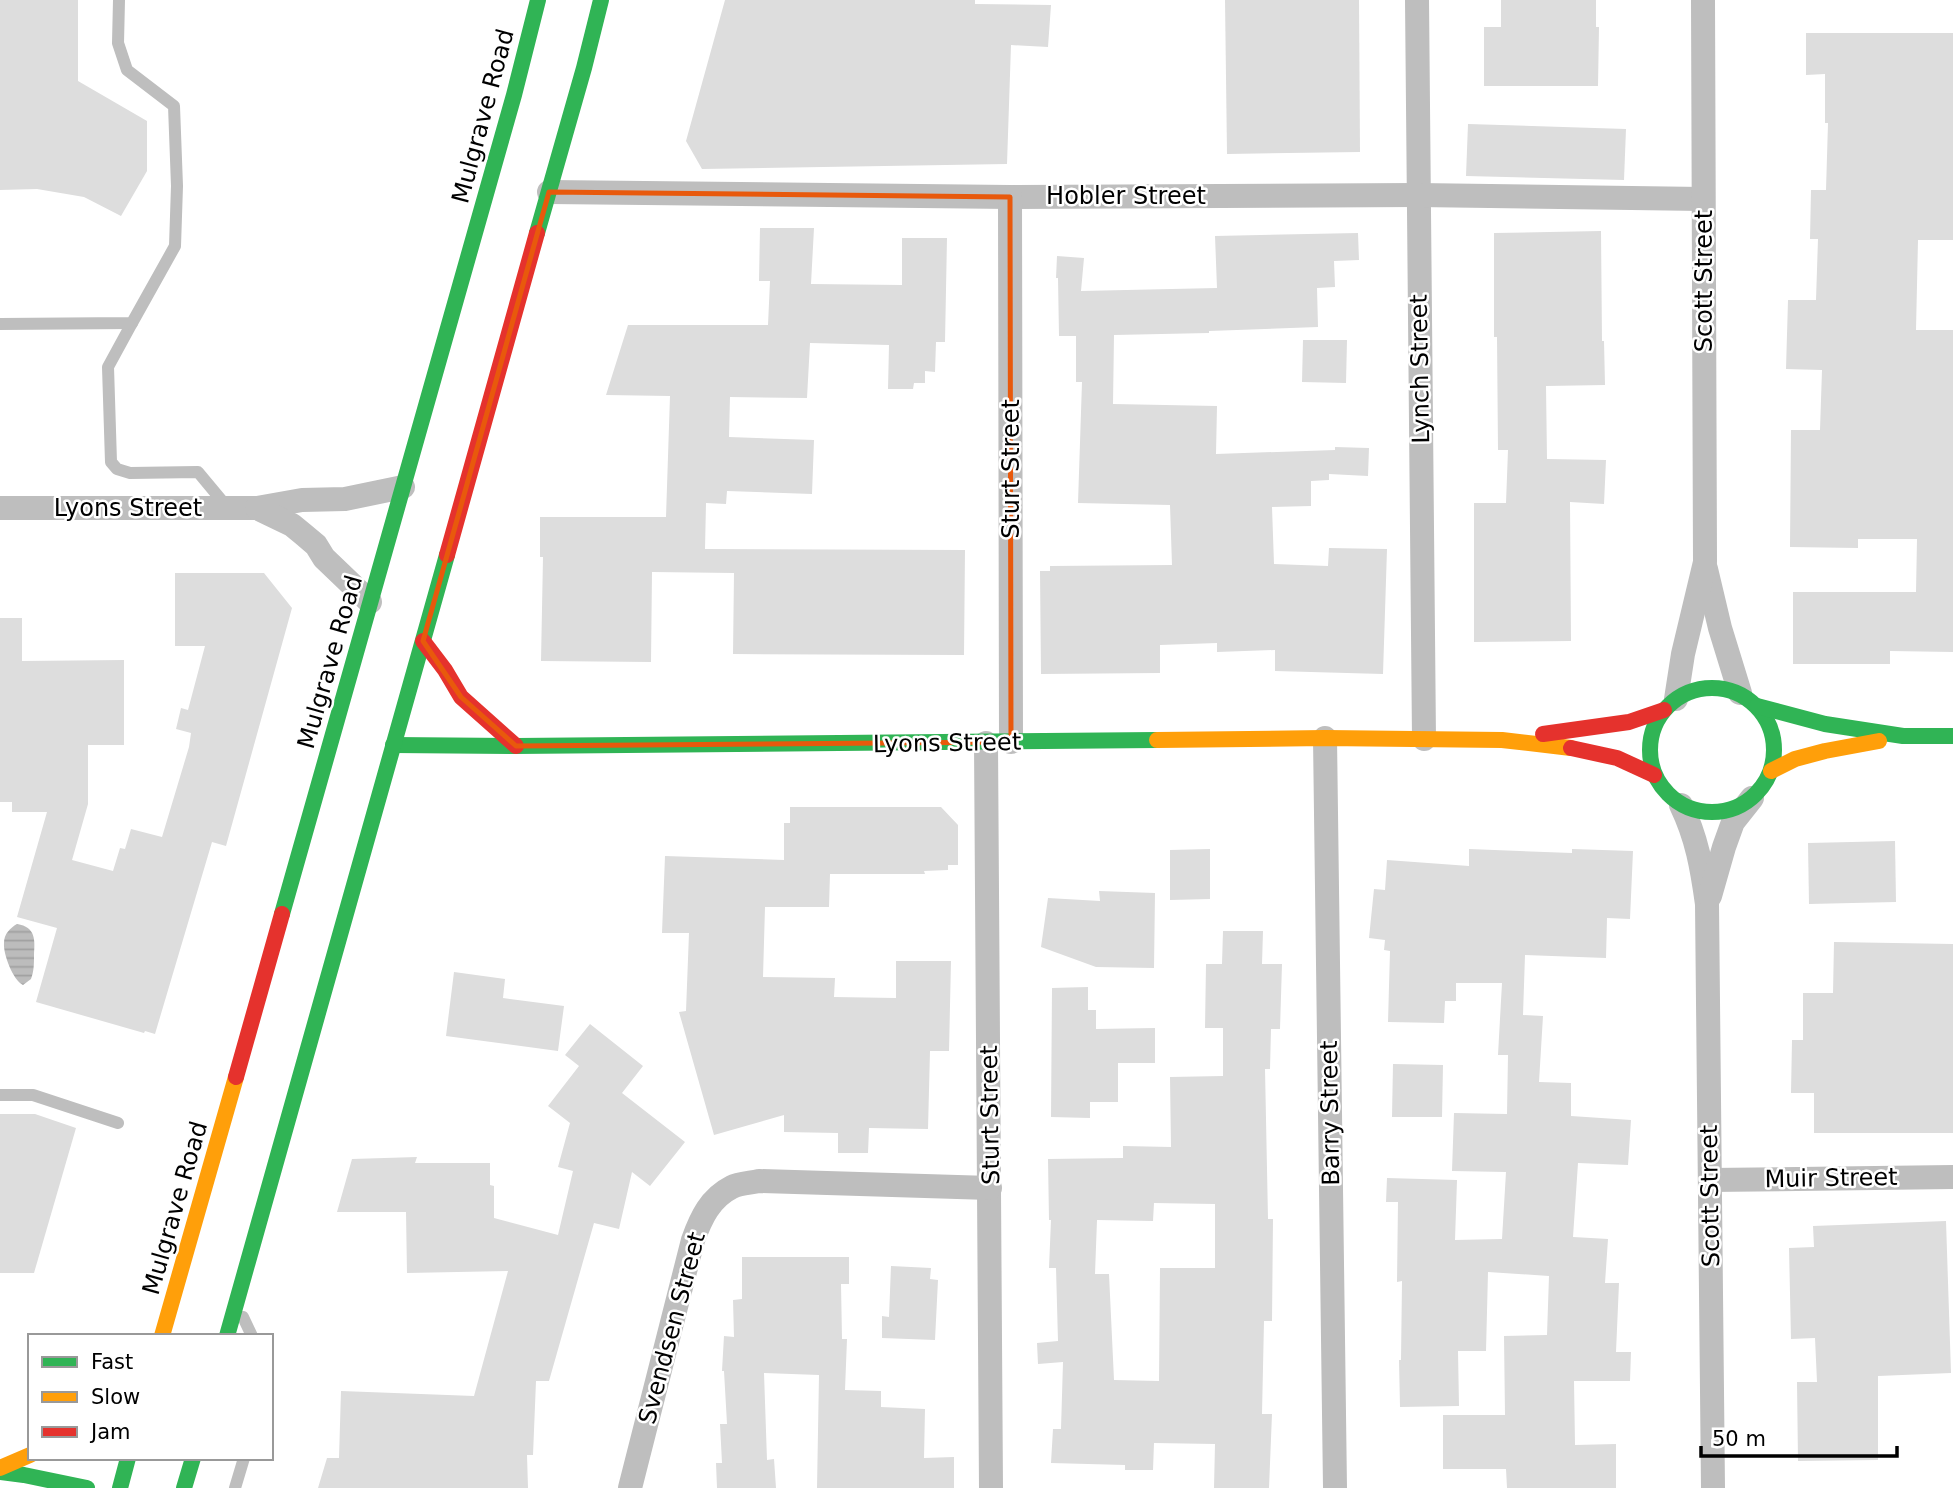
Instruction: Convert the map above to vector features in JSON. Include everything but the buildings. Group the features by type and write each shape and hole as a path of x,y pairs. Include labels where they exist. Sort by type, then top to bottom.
{"main road":[{"name":"Mulgrave Road","path":"163,1334 338,739 370,603 538,0"},
{"path":"228,1334 387,744 423,641 601,0"},
{"path":"423,641 461,697 516,746"},
{"path":"1748,699 1768,720 1773,736 1771,771 1763,786 1752,798 1736,808 1718,812 1699,811 1681,805 1666,793 1654,775 1650,759 1650,741 1654,725 1670,704 1691,690 1724,688 1748,699 1825,724 1903,736 1953,736"},
{"name":"Lyons Street","path":"1502,740 1629,722 1670,704"},
{"path":"1771,771 1795,759 1825,751 1903,736"},
{"name":"Lyons Street","path":"387,744 420,747 1325,738 1502,740 1571,748 1617,758 1654,775"},
{"path":"0,1470 28,1456"},
{"path":"120,1488 127,1460"},
{"path":"184,1488 192,1460"},
{"path":"0,1470 87,1488"}],"street":[{"name":"Lynch Street","path":"1417,0 1424,739"},
{"name":"Scott Street","path":"1703,0 1705,562 1720,628 1748,699"},
{"name":"Hobler Street","path":"549,192 1010,197 1418,195 1703,199"},
{"name":"Sturt Street","path":"1010,197 1011,742"},
{"name":"Lyons Street","path":"0,508 257,508 302,500 345,499 403,487"},
{"name":"Lyons Street","path":"257,508 292,525 303,534 370,603"},
{"name":"Scott Street","path":"1670,704 1705,562"},
{"name":"Barry Street","path":"1325,738 1335,1488"},
{"name":"Sturt Street","path":"986,743 991,1488"},
{"name":"Scott Street","path":"1707,904 1733,822 1752,798"},
{"name":"Scott Street","path":"1681,805 1690,822 1699,851 1707,904 1713,1488"},
{"name":"Muir Street","path":"1710,1180 1953,1177"},
{"name":"Svendsen Street","path":"631,1488 693,1240 702,1215 715,1199 733,1186 759,1181 990,1188"}],"lane":[{"path":"119,0 118,43 127,70 174,106 177,186 175,246 108,367 111,462 117,469 130,473 198,472 228,509"},
{"path":"0,324 132,323"},
{"path":"0,1095 33,1095 118,1122"},
{"path":"236,1304 251,1334"},
{"path":"235,1488 243,1460"}],"highlighted area":[{"path":"549,192 1010,197 1011,742 516,746 461,697 423,641"}],"shaded area":[{"path":"17,924 28,928 34,939 33,973 31,979 23,985 12,972 4,948 6,934"}],"traffic: fast":[{"path":"282,914 514,95 538,0"},
{"path":"537,233 601,0"},
{"path":"228,1334 447,555"},
{"path":"1712,688 1736,692 1756,706 1770,726 1774,750 1770,774 1756,794 1736,808 1712,812 1688,808 1668,794 1654,774 1650,750 1654,726 1668,706 1688,692 1712,688"},
{"path":"1757,706 1825,724 1903,736 1953,736"},
{"path":"393,745 1157,740"},
{"path":"120,1488 127,1460"},
{"path":"184,1488 192,1460"},
{"path":"0,1472 87,1488"}],"traffic: slow":[{"path":"1157,740 1502,740 1571,748"},
{"path":"1771,771 1795,759 1879,741"},
{"path":"163,1334 236,1077"},
{"path":"0,1468 28,1456"}],"traffic: jam":[{"path":"447,555 537,233"},
{"path":"423,641 461,697 516,746"},
{"path":"1543,734 1629,722 1664,710"},
{"path":"1571,748 1617,758 1654,775"},
{"path":"236,1077 282,914"}]}
